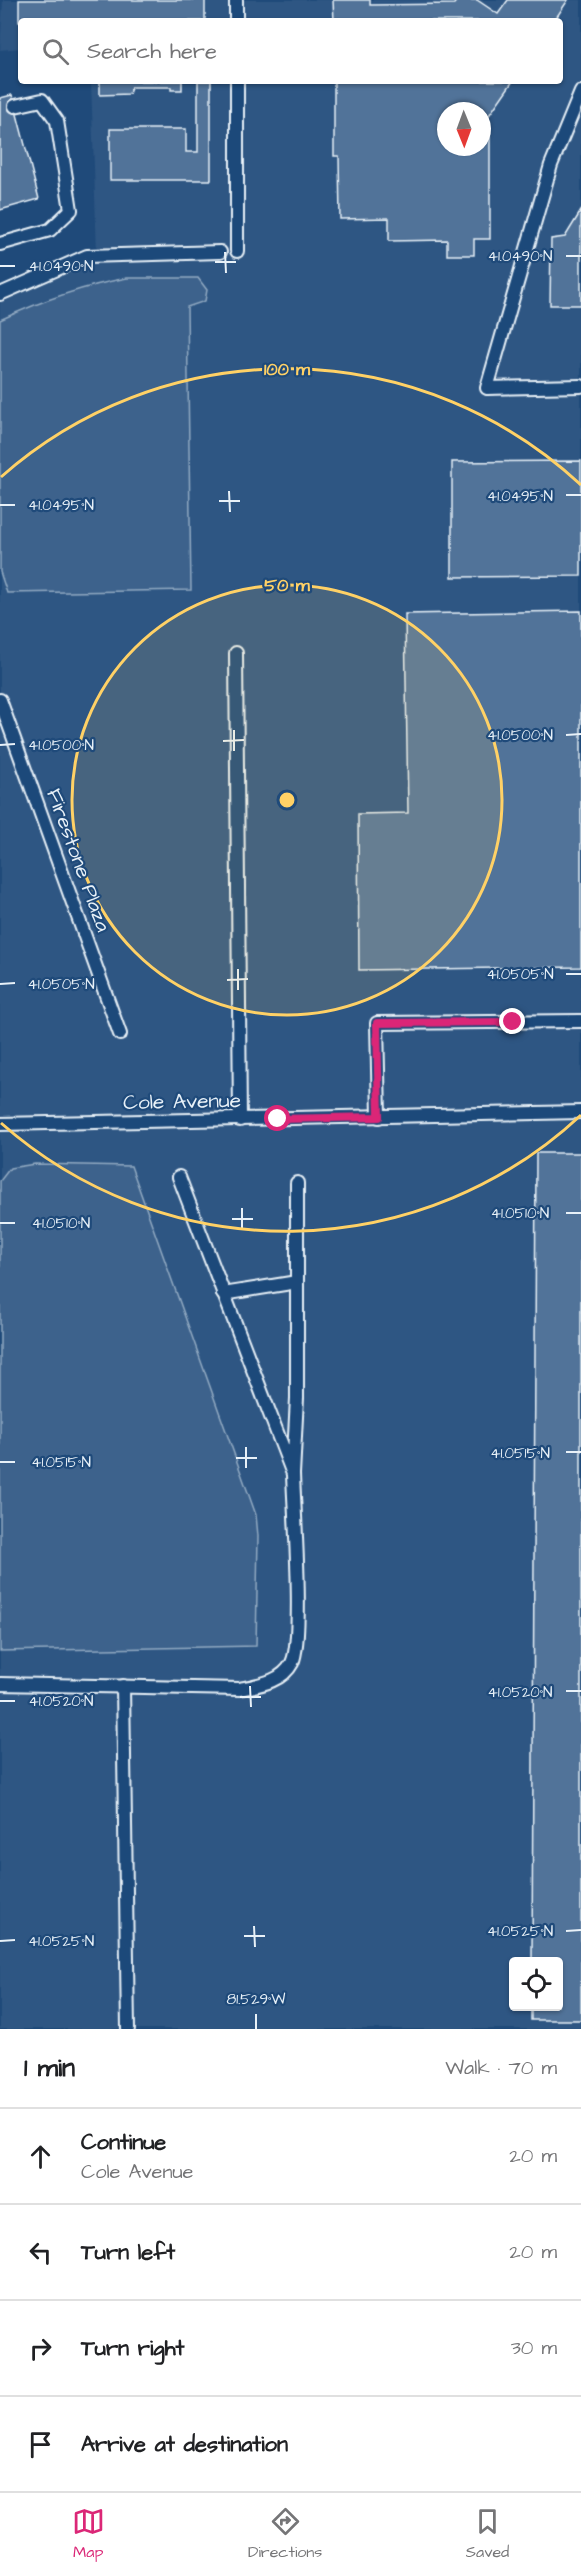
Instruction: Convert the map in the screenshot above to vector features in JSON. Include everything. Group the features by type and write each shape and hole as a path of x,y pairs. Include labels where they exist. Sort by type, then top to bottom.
{"lane":[{"path":"236,0 236,18"},
{"path":"237,84 237,251"},
{"path":"581,92 551,165 487,388 581,386"},
{"path":"0,244 50,230 71,210 57,121 42,100 15,106"},
{"path":"0,294 87,255 220,252"},
{"path":"236,653 240,1120"},
{"name":"Firestone Plaza","path":"0,700 120,1034"},
{"path":"379,1117 377,1023 581,1021"},
{"name":"Cole Avenue","path":"0,1124 581,1112"},
{"path":"179,1177 293,1474"},
{"path":"0,1684 240,1689 274,1681 292,1663 297,1630 293,1474 297,1398 297,1183"},
{"path":"223,1294 297,1282"},
{"path":"123,1686 128,2029"}],"shaded area":[{"path":"3,0 581,0 581,2029 0,2029 0,294 97,254 91,84 563,84 563,18 18,18 18,48 0,50"},
{"path":"127,278 198,278 207,290 205,301 187,307 191,590 7,593 0,572 0,320 62,295"},
{"path":"35,1164 131,1166 256,1515 258,1536 256,1646 0,1651 0,1181 10,1168"}],"building":[{"path":"19,0 205,0 205,18 19,18"},
{"path":"333,0 370,0 370,5 454,4 457,0 477,0 498,14 508,0 568,0 556,18 334,18"},
{"path":"100,84 182,84 182,90 171,90 171,87 131,87 129,94 100,95"},
{"path":"198,84 211,84 211,180 110,180 110,129 186,129 186,152 198,152"},
{"path":"334,84 511,84 491,112 491,102 437,102 437,156 490,156 490,239 474,239 474,255 447,255 447,240 389,241 389,218 340,219 339,156 334,156"},
{"path":"12,95 39,199 0,210 0,98"},
{"path":"581,211 581,305 550,305 551,239 565,237"},
{"path":"581,461 581,576 452,577 452,462"},
{"path":"581,611 581,967 359,970 358,814 408,813 405,614"},
{"path":"536,1153 581,1153 581,2020 531,2020 531,2011 563,2011 563,1957 532,1957"}],"route":[{"path":"278,1119 379,1117 377,1023 513,1022"}]}
